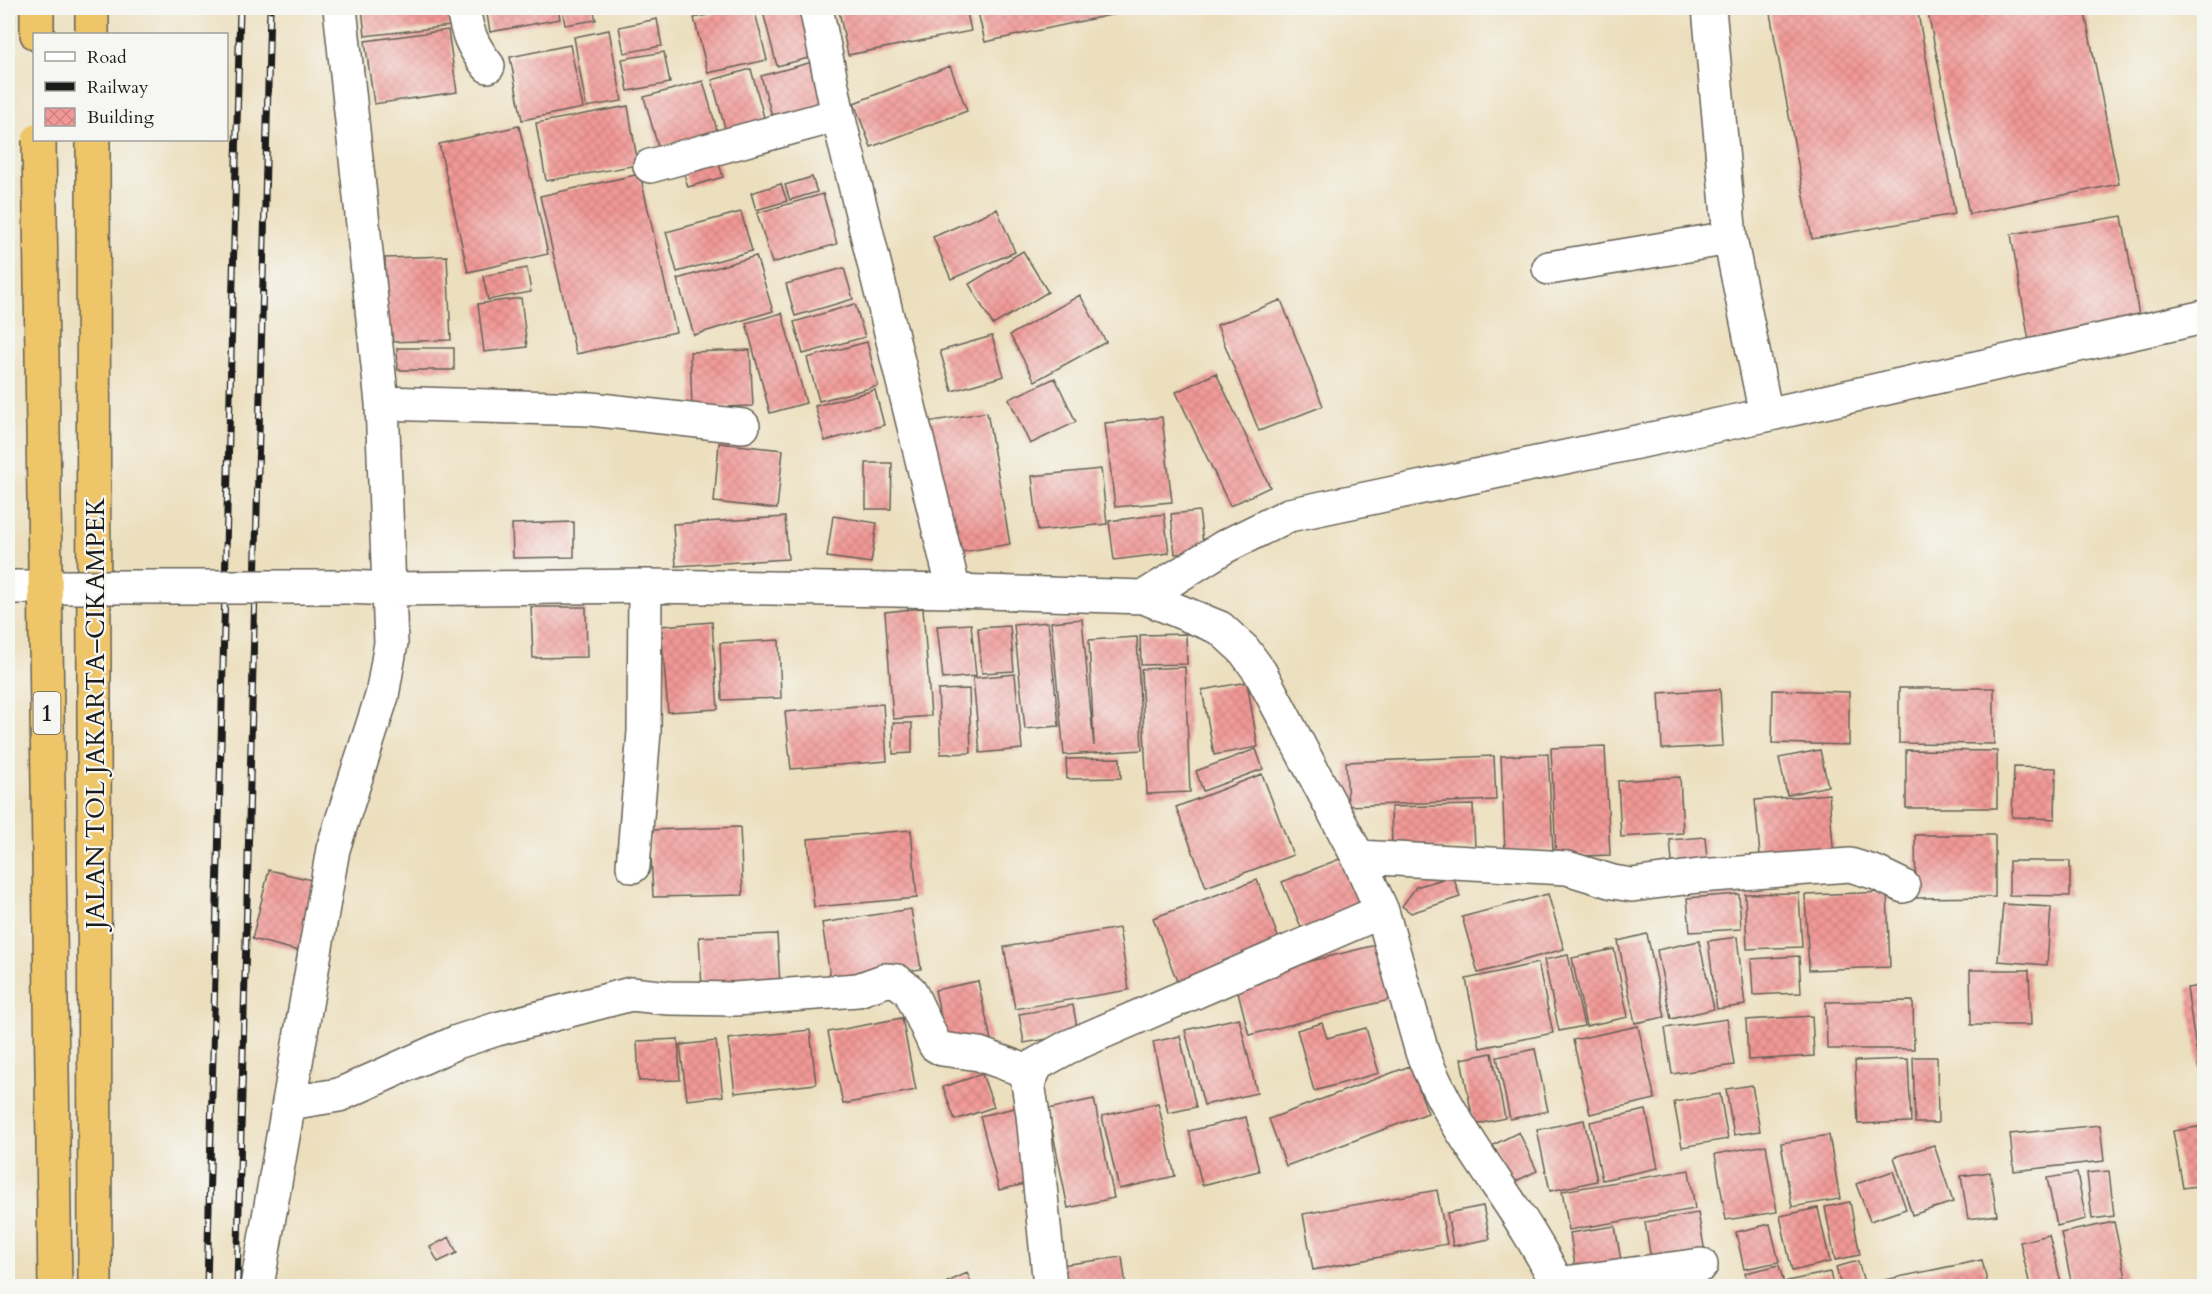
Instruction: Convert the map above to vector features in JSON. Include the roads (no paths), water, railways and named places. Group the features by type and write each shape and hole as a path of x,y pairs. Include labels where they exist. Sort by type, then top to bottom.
{"highway":[{"path":"37,8 38,33"},
{"path":"92,8 92,33"},
{"name":"1","path":"39,141 55,1287"},
{"name":"JALAN TOL JAKARTA–CIKAMPEK","path":"93,141 96,764 95,1287"}],"street":[{"path":"257,1287 333,849 382,696 392,643 381,403 340,8"},
{"path":"463,8 466,27 474,49 488,66"},
{"path":"816,8 838,115 954,591"},
{"path":"1709,8 1730,238 1766,415"},
{"path":"651,166 838,115"},
{"path":"1549,267 1730,238"},
{"path":"1144,597 1224,547 1289,515 1766,415 2205,317"},
{"path":"381,403 591,409 743,426"},
{"path":"633,867 644,732 645,586"},
{"path":"8,587 645,586 954,591 1144,597 1220,628 1245,650 1260,672 1359,857 1382,910 1430,1074 1463,1135 1531,1235 1557,1285 1701,1265"},
{"path":"1359,857 1567,868 1612,882 1632,885 1699,876 1850,865 1876,873 1903,886"},
{"path":"1050,1287 1028,1083 1037,1064 1068,1047 1382,910"},
{"path":"289,1103 339,1095 457,1042 541,1016 631,994 669,998 735,999 858,990 886,980 897,981 910,991 935,1045 942,1049 979,1054 1032,1074"}],"railway":[{"path":"207,1286 240,8"},
{"path":"237,1286 270,8"}]}
